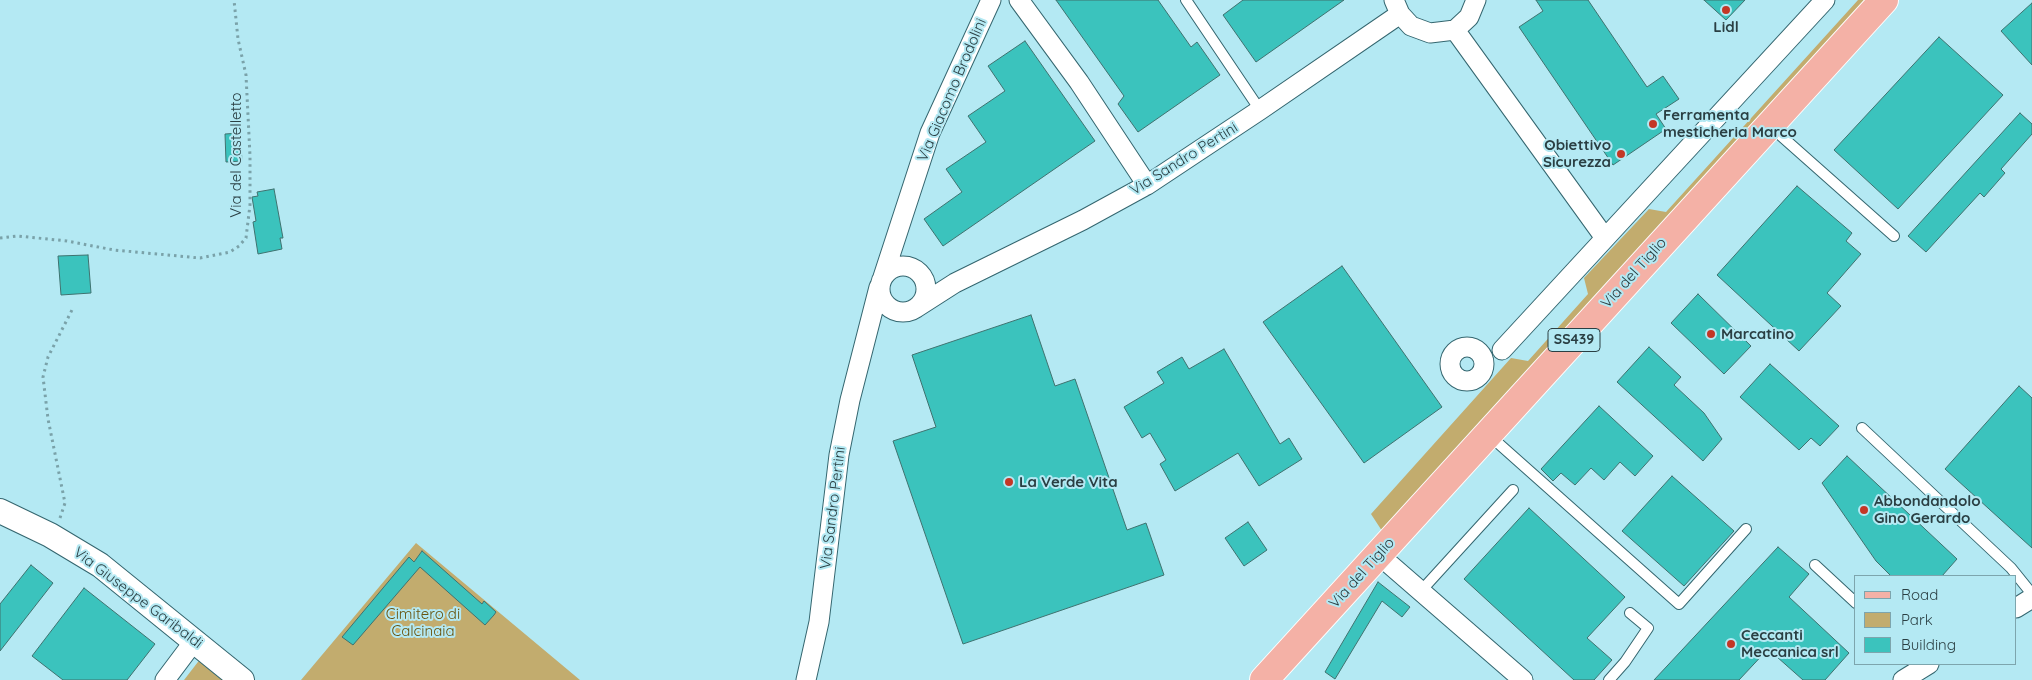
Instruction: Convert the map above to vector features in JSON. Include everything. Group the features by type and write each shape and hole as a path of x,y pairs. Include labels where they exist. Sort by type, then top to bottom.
{"main road":[{"name":"Via del Tiglio","path":"1264,680 1884,0"}],"street":[{"name":"Via Giacomo Brodolini","path":"881,282 930,133 991,0"},
{"path":"1019,0 1079,82 1147,185"},
{"path":"1476,0 1469,16 1455,30 1605,238"},
{"path":"1502,350 1493,353 1471,347 1460,348 1455,352 1450,365 1456,377 1463,381 1476,379 1482,374 1605,238 1826,0"},
{"name":"Via Sandro Pertini","path":"868,338 881,324 910,310 955,283 1083,220 1147,185 1260,110 1397,7 1411,26 1430,33 1455,30"},
{"path":"896,237 901,257 916,269 924,277 926,294 910,310 898,312 886,305 882,300 881,282 896,266 916,269 938,281 955,283"},
{"name":"Via Sandro Pertini","path":"806,680 819,622 839,455 850,400 868,338 881,282"},
{"path":"1478,350 1484,360 1482,374"},
{"name":"Via Giuseppe Garibaldi","path":"0,512 50,535 100,565 195,640 242,680"},
{"path":"1379,555 1523,680"},
{"path":"2017,607 2032,598"},
{"path":"165,680 195,640"},
{"path":"1904,680 1925,665"}],"lane":[{"path":"1186,0 1260,110"},
{"path":"1770,125 1894,236"},
{"path":"1862,428 2017,575"},
{"path":"1488,434 1679,604 1746,529"},
{"path":"1420,592 1513,490"},
{"path":"1815,565 1854,601"},
{"path":"2017,575 2032,594"},
{"path":"1609,680 1625,662 1648,628 1630,613"}],"path":[{"name":"Via del Castelletto","path":"0,238 18,236 67,241 114,250 200,258 230,252 239,246 246,238 250,205 250,156 246,74 238,39 234,0"},
{"path":"50,535 61,517 65,503 48,419 43,377 48,357 72,310"}],"green space":[{"path":"1858,0 1872,0 1384,534 1371,514 1511,358 1528,361 1588,294 1584,278 1649,209 1666,212"},
{"name":"Cimitero di Calcinaia","path":"416,543 580,680 301,680"},
{"path":"201,658 227,680 184,680"}],"building":[{"path":"1056,0 1158,0 1191,47 1197,42 1220,75 1138,132 1118,104 1124,96"},
{"path":"1243,0 1344,0 1256,62 1223,15"},
{"path":"1536,0 1588,0 1647,87 1663,76 1679,99 1656,114 1666,129 1613,165 1519,27 1543,11"},
{"name":"Lidl","path":"1704,0 1745,0 1726,20"},
{"path":"2032,3 2032,65 2001,31"},
{"path":"1939,37 2003,95 1898,209 1834,150"},
{"path":"1025,41 1095,141 943,246 924,219 962,192 946,169 986,142 968,116 1005,91 988,66"},
{"path":"2020,113 2032,124 2032,134 2001,169 2005,173 1984,197 1980,193 1926,252 1908,236"},
{"path":"240,133 242,161 226,162 225,134"},
{"path":"1797,186 1852,233 1846,241 1861,254 1827,293 1841,306 1799,351 1717,275"},
{"path":"274,189 283,238 280,238 282,249 258,254 253,222 256,221 252,197 258,196 257,192"},
{"path":"88,255 91,293 61,295 58,256"},
{"path":"1342,266 1442,407 1364,463 1263,322"},
{"name":"Marcatino","path":"1698,294 1751,346 1724,374 1671,323"},
{"name":"La Verde Vita","path":"1031,315 1055,386 1075,379 1127,530 1146,523 1164,575 963,644 893,441 936,427 912,355"},
{"path":"1649,347 1681,377 1674,385 1704,413 1722,439 1703,461 1617,382"},
{"path":"1224,349 1280,444 1289,438 1302,459 1259,486 1238,453 1175,491 1160,464 1166,460 1150,433 1142,438 1124,407 1164,383 1157,372 1182,357 1189,369"},
{"path":"1770,364 1839,426 1820,446 1811,438 1799,450 1740,397"},
{"path":"2019,386 2032,398 2032,548 1945,469"},
{"path":"1599,406 1653,456 1635,476 1620,462 1604,480 1591,468 1575,485 1561,473 1553,481 1541,469"},
{"path":"1847,456 1957,559 1943,575 1890,575 1876,561 1822,483"},
{"path":"1672,476 1734,531 1684,586 1622,531"},
{"path":"1529,508 1625,597 1587,638 1612,660 1594,680 1574,680 1464,579"},
{"path":"1248,522 1267,550 1244,566 1225,538"},
{"path":"1778,547 1809,574 1789,597 1849,653 1825,680 1803,680 1768,649 1739,680 1654,680"},
{"path":"422,551 482,604 484,601 496,612 485,625 420,567 353,645 342,637 409,557 414,562"},
{"path":"31,565 53,583 0,651 0,604"},
{"path":"1378,582 1410,607 1402,617 1382,601 1335,679 1325,672"},
{"path":"84,588 155,644 127,680 63,680 32,656"}],"place":[{"name":"Lidl","path":"1726,10"},
{"name":"Ferramenta mesticheria Marco","path":"1653,124"},
{"name":"Obiettivo Sicurezza","path":"1621,154"},
{"name":"Marcatino","path":"1711,334"},
{"name":"La Verde Vita","path":"1009,482"},
{"name":"Abbondandolo Gino Gerardo","path":"1864,510"},
{"name":"Ceccanti Meccanica srl","path":"1731,644"}]}
